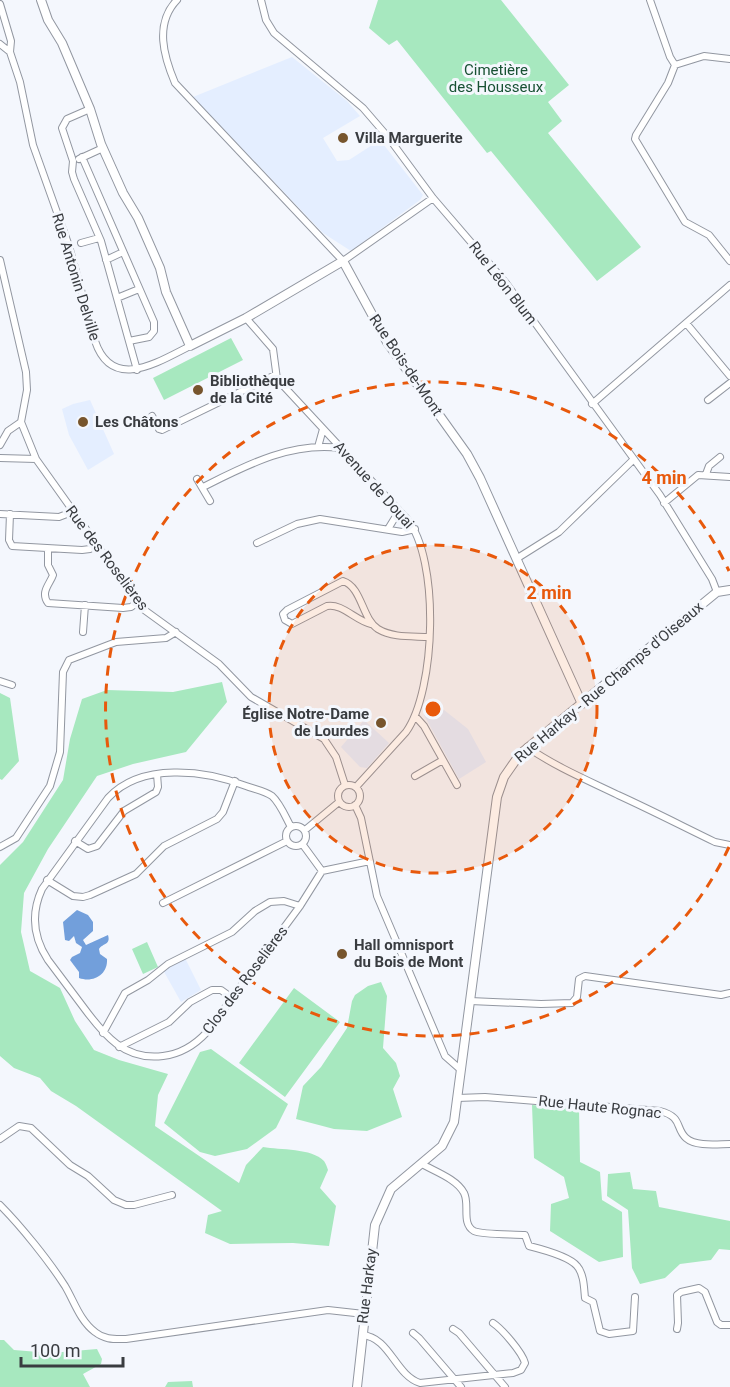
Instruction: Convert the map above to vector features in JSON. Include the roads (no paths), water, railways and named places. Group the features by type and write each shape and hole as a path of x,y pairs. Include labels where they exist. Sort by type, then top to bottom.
{"street":[{"path":"41,0 48,20 62,43 90,108 103,148 123,193 140,223 162,272 166,292 190,346"},
{"name":"Rue Bois-de-Mont","path":"177,0 164,26 162,41 165,60 175,83 343,261 387,342 467,454 480,478 582,704"},
{"name":"Rue Léon Blum","path":"261,0 274,33 363,108 431,195 506,283 664,502 712,579 717,592"},
{"path":"650,0 675,65 671,78 635,139 685,222 709,235 730,261"},
{"name":"Rue Antonin Delville","path":"0,4 11,41 10,52 22,90 33,145 69,246 95,341 109,362 121,369 137,370"},
{"path":"0,44 10,52"},
{"path":"675,65 704,56 730,59"},
{"path":"90,108 67,119 62,124 73,161 74,179 99,237 137,370 152,366 246,318 343,261 431,195"},
{"path":"73,161 103,148"},
{"path":"82,158 154,322 154,331 146,339 129,341"},
{"path":"93,222 107,216"},
{"path":"81,243 99,237"},
{"path":"106,260 123,252"},
{"path":"0,260 26,372 27,390 21,422 8,431 0,445"},
{"path":"592,404 730,285"},
{"path":"117,298 139,289"},
{"path":"162,430 275,375 273,349 246,318"},
{"path":"686,323 730,376"},
{"name":"Avenue de Douai","path":"275,375 415,529 421,542 427,569 429,637 425,676 416,717 406,732 356,787"},
{"path":"708,400 730,383"},
{"path":"152,416 159,429 162,430 163,439"},
{"name":"Rue des Roselières","path":"21,422 36,459 146,613 219,664 251,697 324,739 336,757 345,785"},
{"path":"318,447 323,429"},
{"path":"203,487 263,457 318,447 341,448"},
{"path":"706,474 709,466 720,457"},
{"path":"0,458 36,459"},
{"path":"516,559 559,532 633,459"},
{"path":"664,502 698,475 730,477"},
{"path":"197,479 210,501"},
{"path":"388,529 399,511"},
{"path":"0,514 59,517 72,512"},
{"path":"10,514 9,540 12,546 82,550 96,545"},
{"path":"257,543 297,524 314,520 330,519 402,532 415,529"},
{"path":"48,549 48,565 53,575 46,588 47,601 123,608 131,607 138,602"},
{"path":"371,624 352,587 343,581 283,614 285,620 292,624 333,605 380,630 393,634 429,637"},
{"name":"Rue Harkay - Rue Champs d'Oiseaux","path":"391,1189 436,1152 446,1140 454,1122 499,790 511,765 527,747 717,592 730,590"},
{"path":"83,632 85,605"},
{"path":"0,847 16,838 50,786 60,752 63,672 69,660 116,642 166,638 176,632"},
{"path":"0,681 12,685"},
{"path":"416,717 424,726 457,785"},
{"path":"527,747 587,781 715,842 730,845"},
{"path":"415,776 443,760"},
{"path":"75,841 88,849 97,846 124,811 156,792 157,774"},
{"name":"Clos des Roselières","path":"291,827 271,795 235,782 196,774 157,774 135,778 116,790 47,880 36,908 34,921 37,939 48,960 103,1033 119,1047 137,1055 152,1057 180,1052 204,1036 300,906 322,871"},
{"path":"47,880 68,894 83,897 133,875 142,870 164,846 217,819 225,808 235,782"},
{"path":"351,784 356,787 360,793 360,800 355,805 344,806 339,802 338,792 345,785 351,784"},
{"path":"305,830 339,802"},
{"path":"355,805 361,818 377,896 445,1056 462,1070"},
{"path":"297,826 305,830 307,839 303,845 294,847 287,841 287,832 291,827 297,826"},
{"path":"163,903 287,841"},
{"path":"303,845 322,871 370,861"},
{"path":"103,1033 124,995 168,964 232,932 255,911 270,902 284,901 300,906"},
{"path":"470,1001 572,1003 577,997 579,979 585,976 721,994 730,993"},
{"path":"119,1047 169,1022 194,999 214,989 223,991 232,998"},
{"name":"Rue Haute Rognac","path":"457,1098 485,1096 660,1111 668,1113 676,1120 684,1136 690,1141 730,1144"},
{"path":"0,1139 19,1126 32,1128 70,1165 88,1176 109,1197 120,1203 134,1205 172,1195"},
{"path":"422,1164 459,1186 465,1194 468,1226 471,1230 479,1233 525,1235 529,1246 567,1258 577,1266 582,1276 585,1298 593,1302 600,1331 609,1334 633,1331 635,1297"},
{"name":"Rue Harkay","path":"357,1387 375,1225 391,1189"},
{"path":"0,1205 13,1218 63,1284 83,1319 94,1332 106,1339 126,1339 328,1310 364,1314"},
{"path":"677,1329 676,1295 699,1288 705,1292 717,1322 721,1325 730,1324"},
{"path":"362,1335 376,1339 406,1374 415,1381 426,1383 519,1371 525,1363 523,1356 493,1323"},
{"path":"453,1329 505,1387"},
{"path":"413,1333 461,1387"}],"water":[{"path":"77,910 88,915 93,922 93,931 83,940 86,945 108,935 109,938 108,942 99,949 100,954 107,959 107,965 99,976 94,978 79,978 79,972 70,960 80,953 82,947 76,943 74,936 69,941 65,940 63,922"}],"place":[{"name":"Villa Marguerite","path":"343,138"},
{"name":"Bibliothèque de la Cité","path":"198,390"},
{"name":"Les Châtons","path":"83,422"},
{"name":"Église Notre-Dame de Lourdes","path":"381,723"},
{"name":"Hall omnisport du Bois de Mont","path":"342,954"}],"park label":[{"name":"Cimetière des Housseux","path":"496,78"}]}
